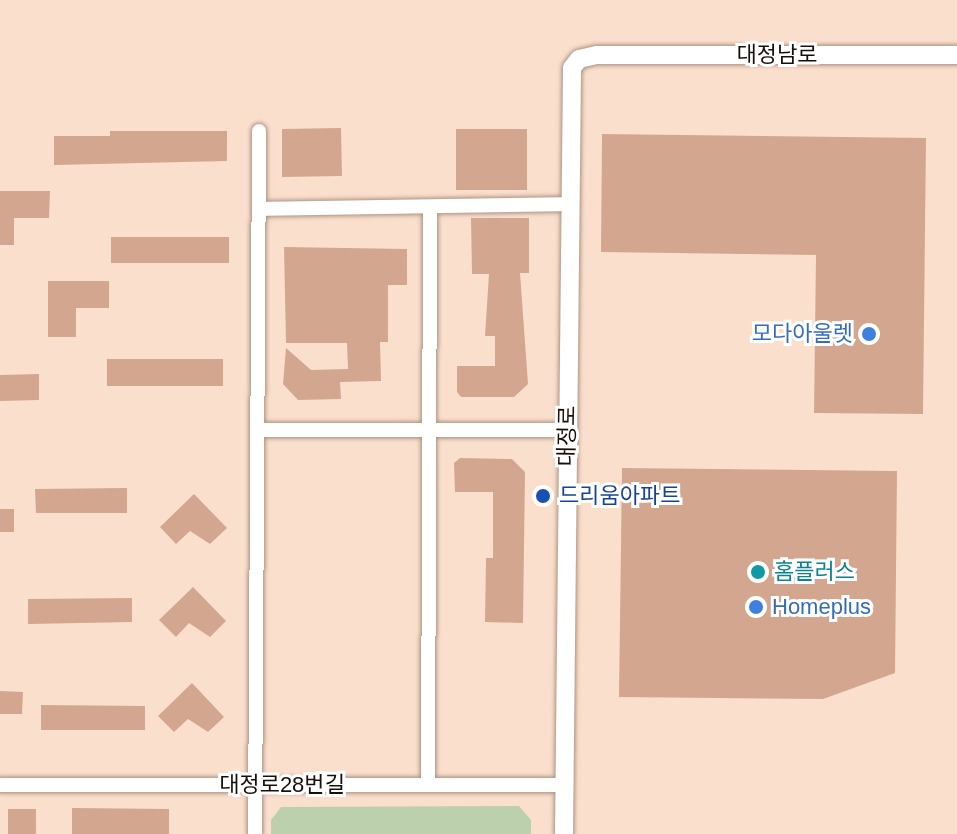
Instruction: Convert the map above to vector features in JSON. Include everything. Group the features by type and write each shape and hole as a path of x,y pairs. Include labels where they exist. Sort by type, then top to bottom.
{"street":[{"name":"대정남로","path":"597,55 957,55"},
{"name":"대정로","path":"564,834 569,78 579,59 597,55"},
{"path":"255,834 259,131"},
{"path":"259,209 430,209 447,204 568,204"},
{"path":"428,785 430,209"},
{"path":"257,430 567,430"},
{"name":"대정로28번길","path":"0,785 565,785"}],"green space":[{"path":"519,806 531,820 531,834 271,834 271,820 281,807"}],"building":[{"path":"341,128 342,176 282,177 282,129"},
{"path":"456,129 527,129 527,190 456,190"},
{"path":"110,131 227,131 227,161 54,165 54,136 110,136"},
{"name":"모다아울렛","path":"602,134 926,138 923,414 814,413 816,255 601,252"},
{"path":"0,191 50,191 49,218 14,218 14,245 0,245"},
{"path":"471,218 529,218 529,273 520,273 528,384 514,397 461,397 457,392 457,366 495,366 495,336 485,336 489,274 472,274"},
{"path":"111,237 229,237 229,263 111,263"},
{"path":"284,247 407,249 407,285 388,285 388,342 380,342 381,381 340,382 341,399 298,400 283,384 286,348 311,370 348,369 347,343 286,343"},
{"path":"48,281 109,281 109,308 76,308 76,337 48,337"},
{"path":"107,359 223,359 223,386 107,386"},
{"path":"39,374 39,400 0,401 0,375"},
{"path":"460,458 512,459 525,472 523,623 485,622 486,558 493,558 493,492 455,492 454,463"},
{"name":"홈플러스","path":"622,468 897,471 895,673 823,699 619,697"},
{"path":"127,488 127,513 36,513 35,489"},
{"path":"194,494 227,528 210,544 190,531 176,544 160,527"},
{"path":"0,509 14,509 14,532 0,532"},
{"path":"193,587 226,621 210,637 189,623 176,637 159,620"},
{"path":"132,598 132,622 28,624 28,599"},
{"path":"192,683 224,717 208,732 188,719 174,732 158,716"},
{"path":"0,691 23,692 22,714 0,714"},
{"path":"41,705 145,706 145,730 41,730"},
{"path":"72,808 169,809 169,834 72,834"},
{"path":"8,809 36,809 36,834 8,834"}],"place":[{"name":"모다아울렛","path":"869,334"},
{"name":"드리움아파트","path":"543,496"},
{"name":"홈플러스","path":"758,572"},
{"name":"Homeplus","path":"756,607"}]}
